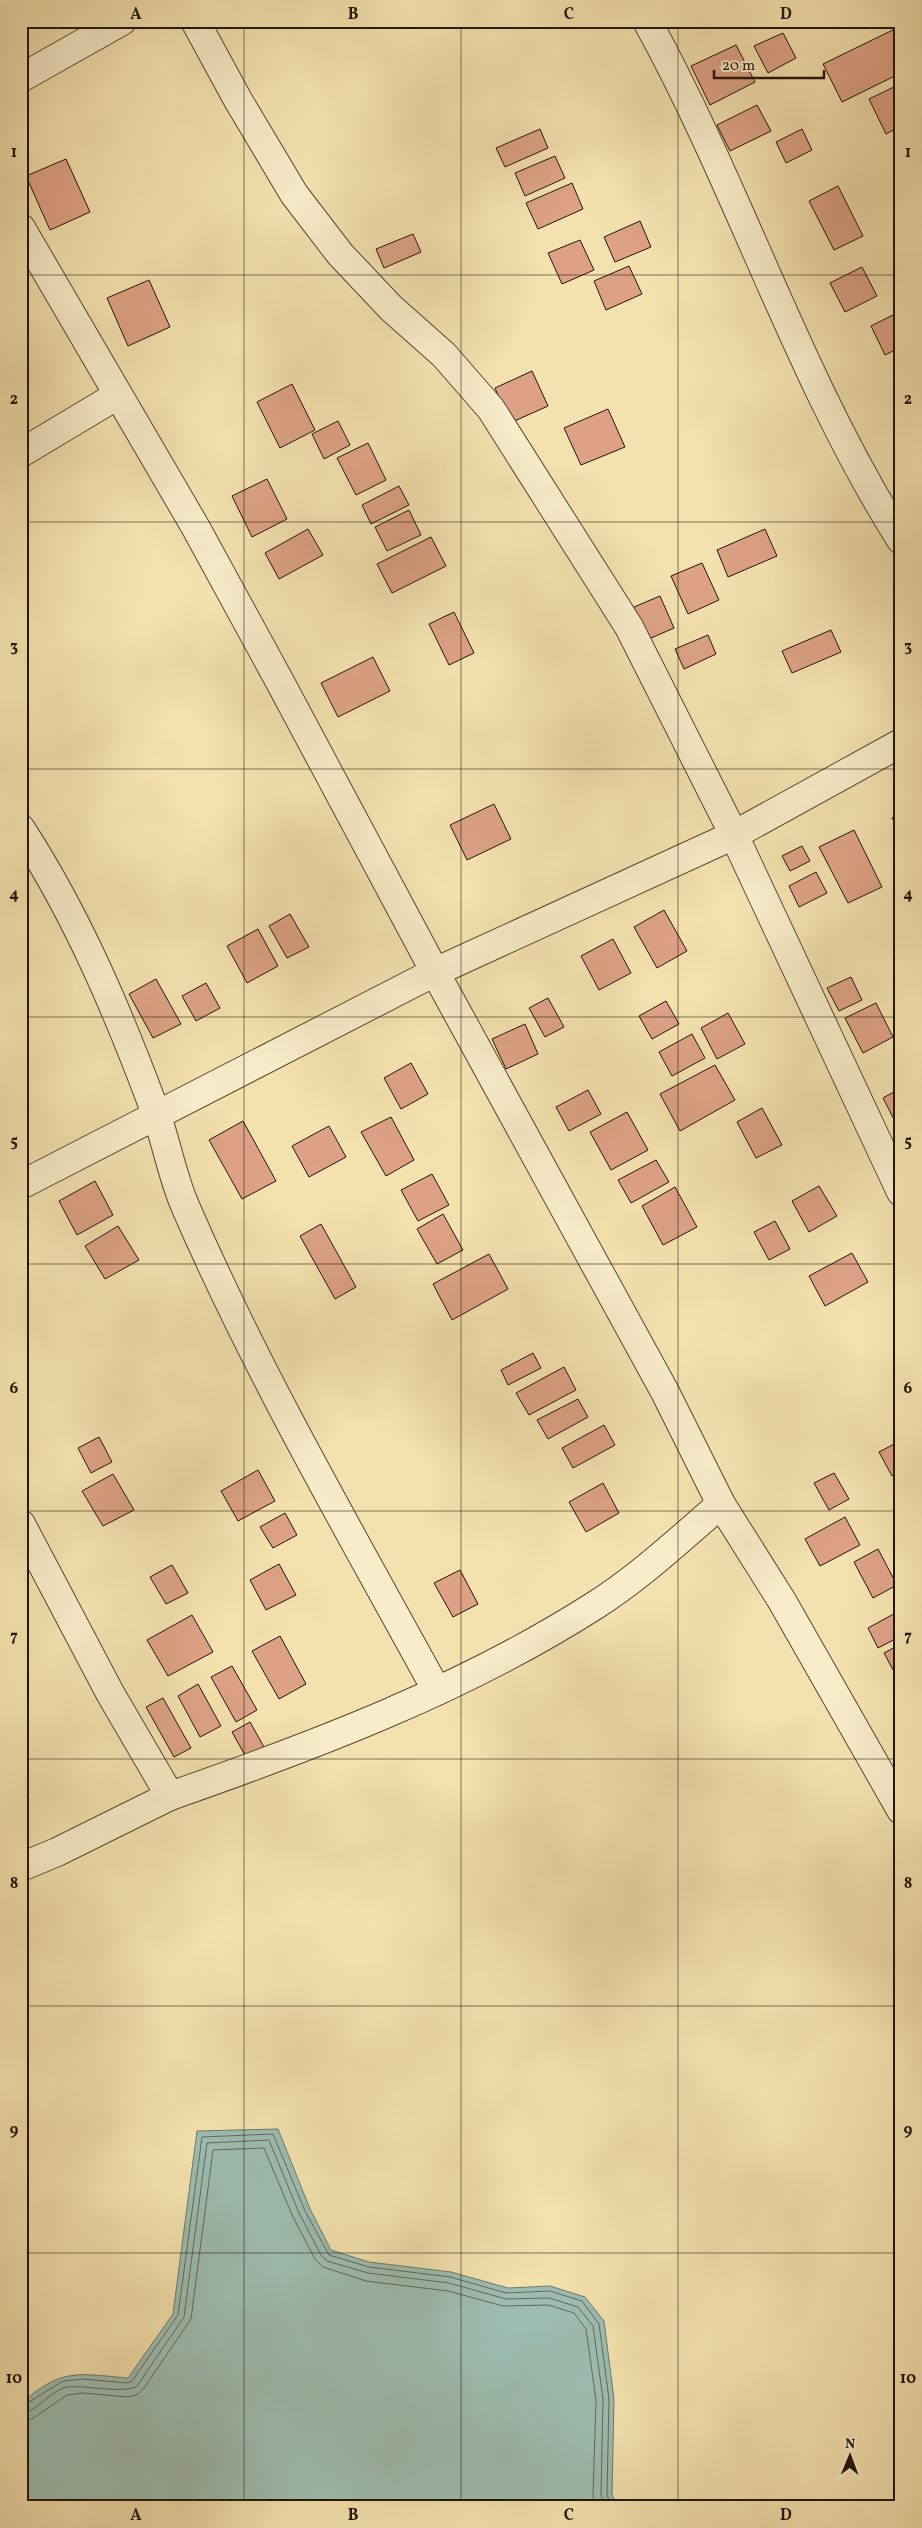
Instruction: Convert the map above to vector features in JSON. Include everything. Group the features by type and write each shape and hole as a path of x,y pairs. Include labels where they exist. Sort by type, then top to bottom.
{"street":[{"path":"21,78 122,21"},
{"path":"195,21 238,100 294,194 340,254 391,308 444,355 491,409 629,627 734,835 901,1192"},
{"path":"647,21 666,55 762,260 815,384 878,505 901,540"},
{"path":"21,228 224,580 435,972 666,1392 721,1504 782,1600 901,1810"},
{"path":"21,453 118,394"},
{"path":"21,1185 435,972 734,835 901,743"},
{"path":"21,829 81,934 109,992 157,1115 184,1205 248,1343 437,1691"},
{"path":"21,1866 57,1852 170,1796 332,1736 437,1691 528,1646 596,1605 650,1565 721,1504"},
{"path":"21,1524 110,1693 170,1796"}],"water":[{"path":"278,2129 310,2209 331,2250 369,2262 451,2272 508,2288 550,2286 585,2297 604,2321 614,2399 612,2495 618,2507 21,2507 21,2404 35,2392 60,2378 96,2375 128,2378 173,2314 197,2131"}],"building":[{"path":"901,26 901,73 842,102 823,64"},
{"path":"783,33 796,58 768,73 754,46"},
{"path":"736,45 755,82 710,105 691,66"},
{"path":"898,85 901,90 901,126 886,134 869,99"},
{"path":"757,105 771,131 730,151 717,125"},
{"path":"540,129 548,148 505,167 496,148"},
{"path":"802,129 812,150 786,163 776,142"},
{"path":"555,156 565,178 525,196 515,173"},
{"path":"66,159 90,212 50,230 26,176"},
{"path":"572,183 583,209 538,229 526,203"},
{"path":"838,186 863,236 834,250 809,201"},
{"path":"640,221 651,247 615,262 604,237"},
{"path":"413,234 421,252 384,268 376,249"},
{"path":"580,240 594,270 562,284 548,253"},
{"path":"629,266 642,294 606,310 594,281"},
{"path":"862,267 877,296 845,312 830,283"},
{"path":"149,280 170,327 128,346 107,298"},
{"path":"901,311 901,347 885,355 871,326"},
{"path":"532,371 548,406 510,423 495,388"},
{"path":"292,384 315,430 280,448 257,402"},
{"path":"608,409 625,447 581,465 564,428"},
{"path":"338,421 350,445 324,459 312,434"},
{"path":"368,443 386,480 356,495 337,458"},
{"path":"267,479 287,519 252,537 232,496"},
{"path":"399,486 409,505 371,524 362,505"},
{"path":"409,510 421,535 387,551 375,527"},
{"path":"308,529 323,555 279,579 265,553"},
{"path":"765,529 777,556 728,577 717,550"},
{"path":"431,537 446,566 392,593 377,564"},
{"path":"702,563 719,600 688,614 671,576"},
{"path":"660,596 674,628 642,642 627,610"},
{"path":"454,612 474,653 449,665 429,624"},
{"path":"831,630 841,652 792,673 782,651"},
{"path":"708,635 716,654 684,669 675,649"},
{"path":"373,657 390,691 338,717 321,683"},
{"path":"494,804 511,839 467,860 450,825"},
{"path":"901,813 901,834 892,818"},
{"path":"854,830 882,887 848,903 819,847"},
{"path":"802,846 810,861 790,871 782,856"},
{"path":"816,872 827,893 799,907 789,886"},
{"path":"664,910 687,951 657,968 634,927"},
{"path":"290,914 309,947 287,958 269,926"},
{"path":"258,929 278,966 247,983 227,946"},
{"path":"613,939 631,973 599,990 581,956"},
{"path":"851,977 862,1000 839,1011 827,988"},
{"path":"156,979 181,1024 153,1038 129,994"},
{"path":"206,983 220,1008 196,1021 182,996"},
{"path":"548,998 564,1027 545,1037 529,1008"},
{"path":"666,1001 679,1024 652,1039 639,1016"},
{"path":"876,1003 893,1037 863,1053 845,1018"},
{"path":"728,1013 745,1044 717,1059 701,1028"},
{"path":"525,1024 538,1054 506,1069 492,1039"},
{"path":"692,1034 705,1058 672,1076 659,1052"},
{"path":"901,1046 901,1064 893,1050"},
{"path":"411,1063 428,1094 401,1109 384,1078"},
{"path":"715,1065 735,1100 680,1131 660,1094"},
{"path":"901,1088 901,1133 883,1098"},
{"path":"588,1090 601,1114 569,1131 556,1107"},
{"path":"762,1108 782,1145 756,1158 737,1122"},
{"path":"627,1112 648,1150 611,1170 590,1132"},
{"path":"391,1117 414,1160 386,1176 361,1132"},
{"path":"243,1121 276,1181 242,1199 209,1140"},
{"path":"329,1126 346,1157 309,1177 292,1146"},
{"path":"656,1160 669,1182 631,1203 618,1180"},
{"path":"432,1174 449,1205 418,1221 401,1190"},
{"path":"95,1181 113,1215 77,1235 59,1201"},
{"path":"819,1186 837,1216 809,1232 792,1201"},
{"path":"675,1187 697,1227 663,1245 642,1206"},
{"path":"443,1214 463,1250 437,1264 417,1229"},
{"path":"775,1221 790,1249 769,1260 754,1232"},
{"path":"321,1224 356,1287 335,1299 300,1236"},
{"path":"118,1226 139,1260 105,1279 85,1246"},
{"path":"852,1253 868,1282 825,1306 809,1276"},
{"path":"489,1254 508,1289 452,1320 433,1284"},
{"path":"533,1353 541,1368 508,1385 501,1370"},
{"path":"564,1367 576,1390 529,1415 516,1393"},
{"path":"578,1399 588,1417 548,1439 537,1420"},
{"path":"604,1425 615,1445 573,1468 562,1448"},
{"path":"99,1437 112,1462 91,1473 78,1448"},
{"path":"898,1442 901,1447 901,1471 892,1476 879,1452"},
{"path":"258,1470 275,1501 238,1521 221,1491"},
{"path":"834,1473 849,1499 829,1510 814,1483"},
{"path":"113,1474 134,1510 103,1526 82,1491"},
{"path":"603,1483 619,1513 586,1532 569,1502"},
{"path":"285,1513 297,1535 273,1548 260,1527"},
{"path":"845,1517 860,1545 820,1566 805,1539"},
{"path":"878,1549 897,1585 873,1598 854,1562"},
{"path":"279,1564 296,1595 266,1610 250,1580"},
{"path":"172,1565 188,1593 166,1604 150,1577"},
{"path":"460,1570 478,1604 453,1617 434,1583"},
{"path":"901,1610 901,1636 878,1648 868,1628"},
{"path":"192,1615 213,1652 168,1676 147,1640"},
{"path":"280,1636 306,1684 279,1699 252,1651"},
{"path":"901,1644 901,1678 898,1679 884,1653"},
{"path":"232,1666 257,1710 236,1722 211,1677"},
{"path":"198,1684 221,1726 200,1737 178,1696"},
{"path":"163,1698 191,1748 174,1757 146,1707"},
{"path":"250,1722 264,1747 246,1757 232,1732"},
{"path":"21,1776 29,1793 21,1796"}]}
